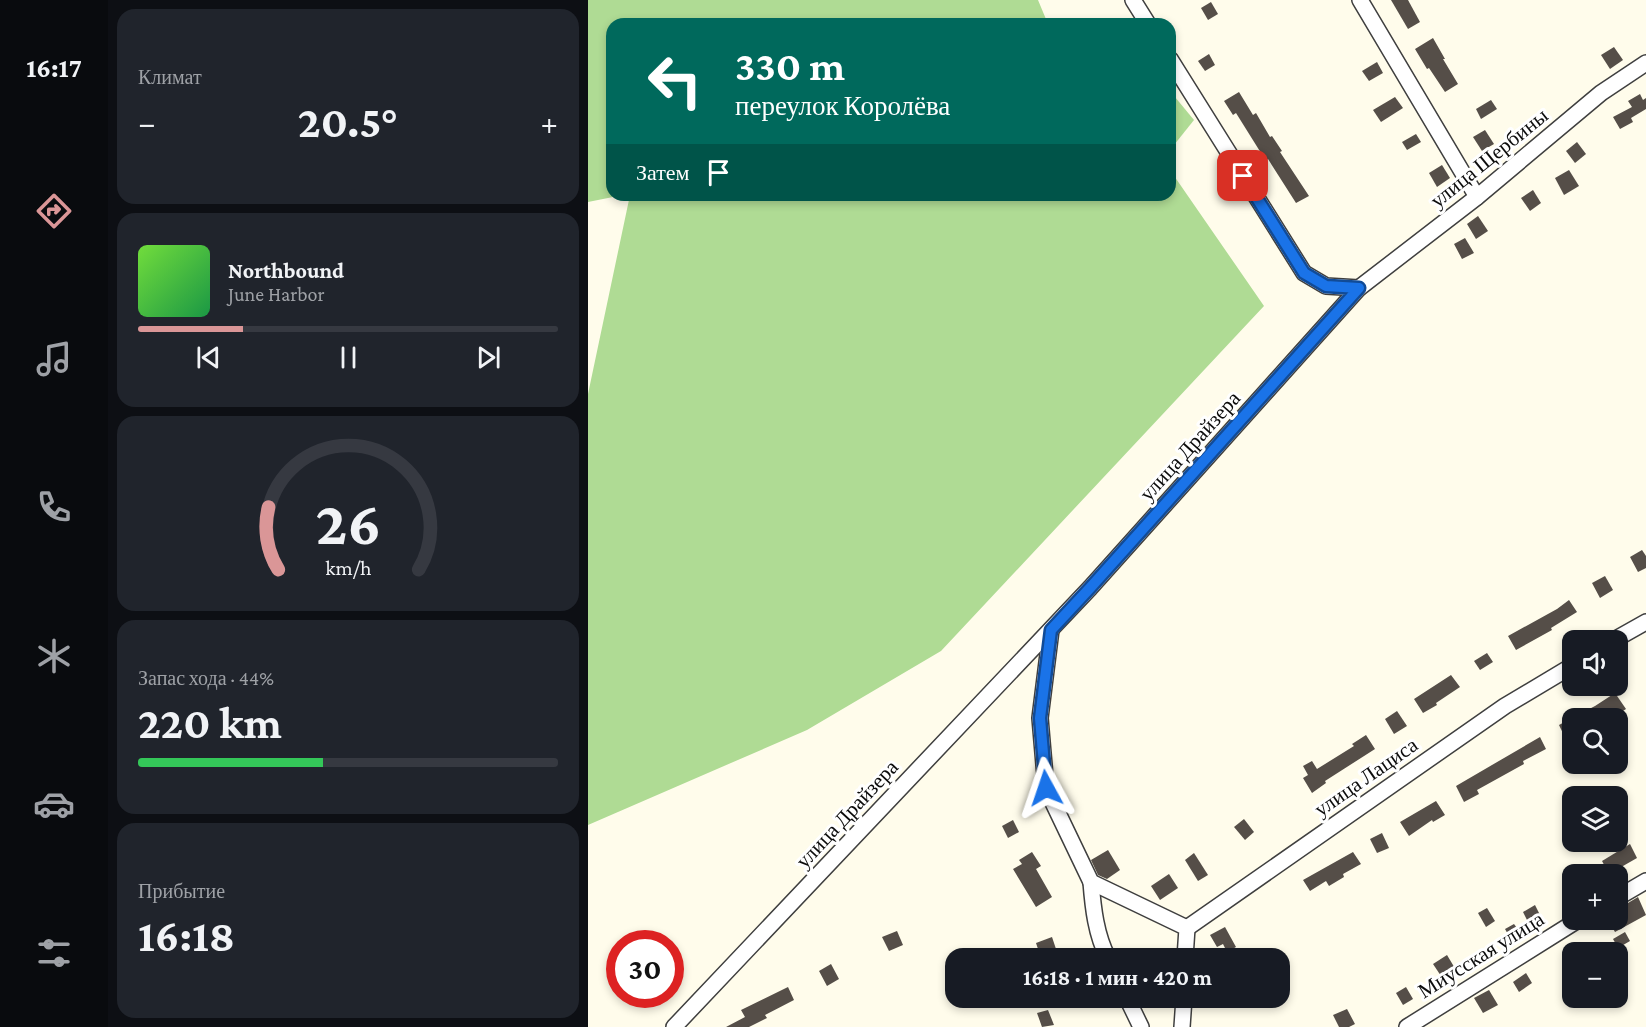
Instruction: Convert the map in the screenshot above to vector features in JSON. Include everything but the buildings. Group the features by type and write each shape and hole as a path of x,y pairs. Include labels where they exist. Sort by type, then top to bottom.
{"street":[{"path":"1133,0 1144,18"},
{"path":"1360,0 1477,197"},
{"name":"улица Щербины","path":"1359,288 1477,197 1601,93 1646,63"},
{"path":"1176,69 1304,273 1326,286 1359,288"},
{"name":"улица Драйзера","path":"674,1027 1090,588 1359,288"},
{"path":"1628,632 1646,622"},
{"path":"1051,630 1040,718 1046,788 1091,882 1103,948"},
{"name":"улица Лациса","path":"1187,928 1505,706 1562,672"},
{"path":"1628,892 1646,881"},
{"path":"1091,882 1187,928 1186,948"},
{"name":"Миусская улица","path":"1407,1027 1562,930"},
{"path":"1132,1008 1141,1027"},
{"path":"1182,1027 1183,1008"}],"green space":[{"path":"588,0 1038,0 1046,18 606,18 606,198 588,202"},
{"path":"1176,98 1194,120 1176,142"},
{"path":"1176,179 1264,306 941,651 807,730 588,825 588,394 629,201 1176,201"}],"route":[{"path":"1046,788 1040,718 1051,630 1359,288 1326,286 1304,273 1243,176"}]}
